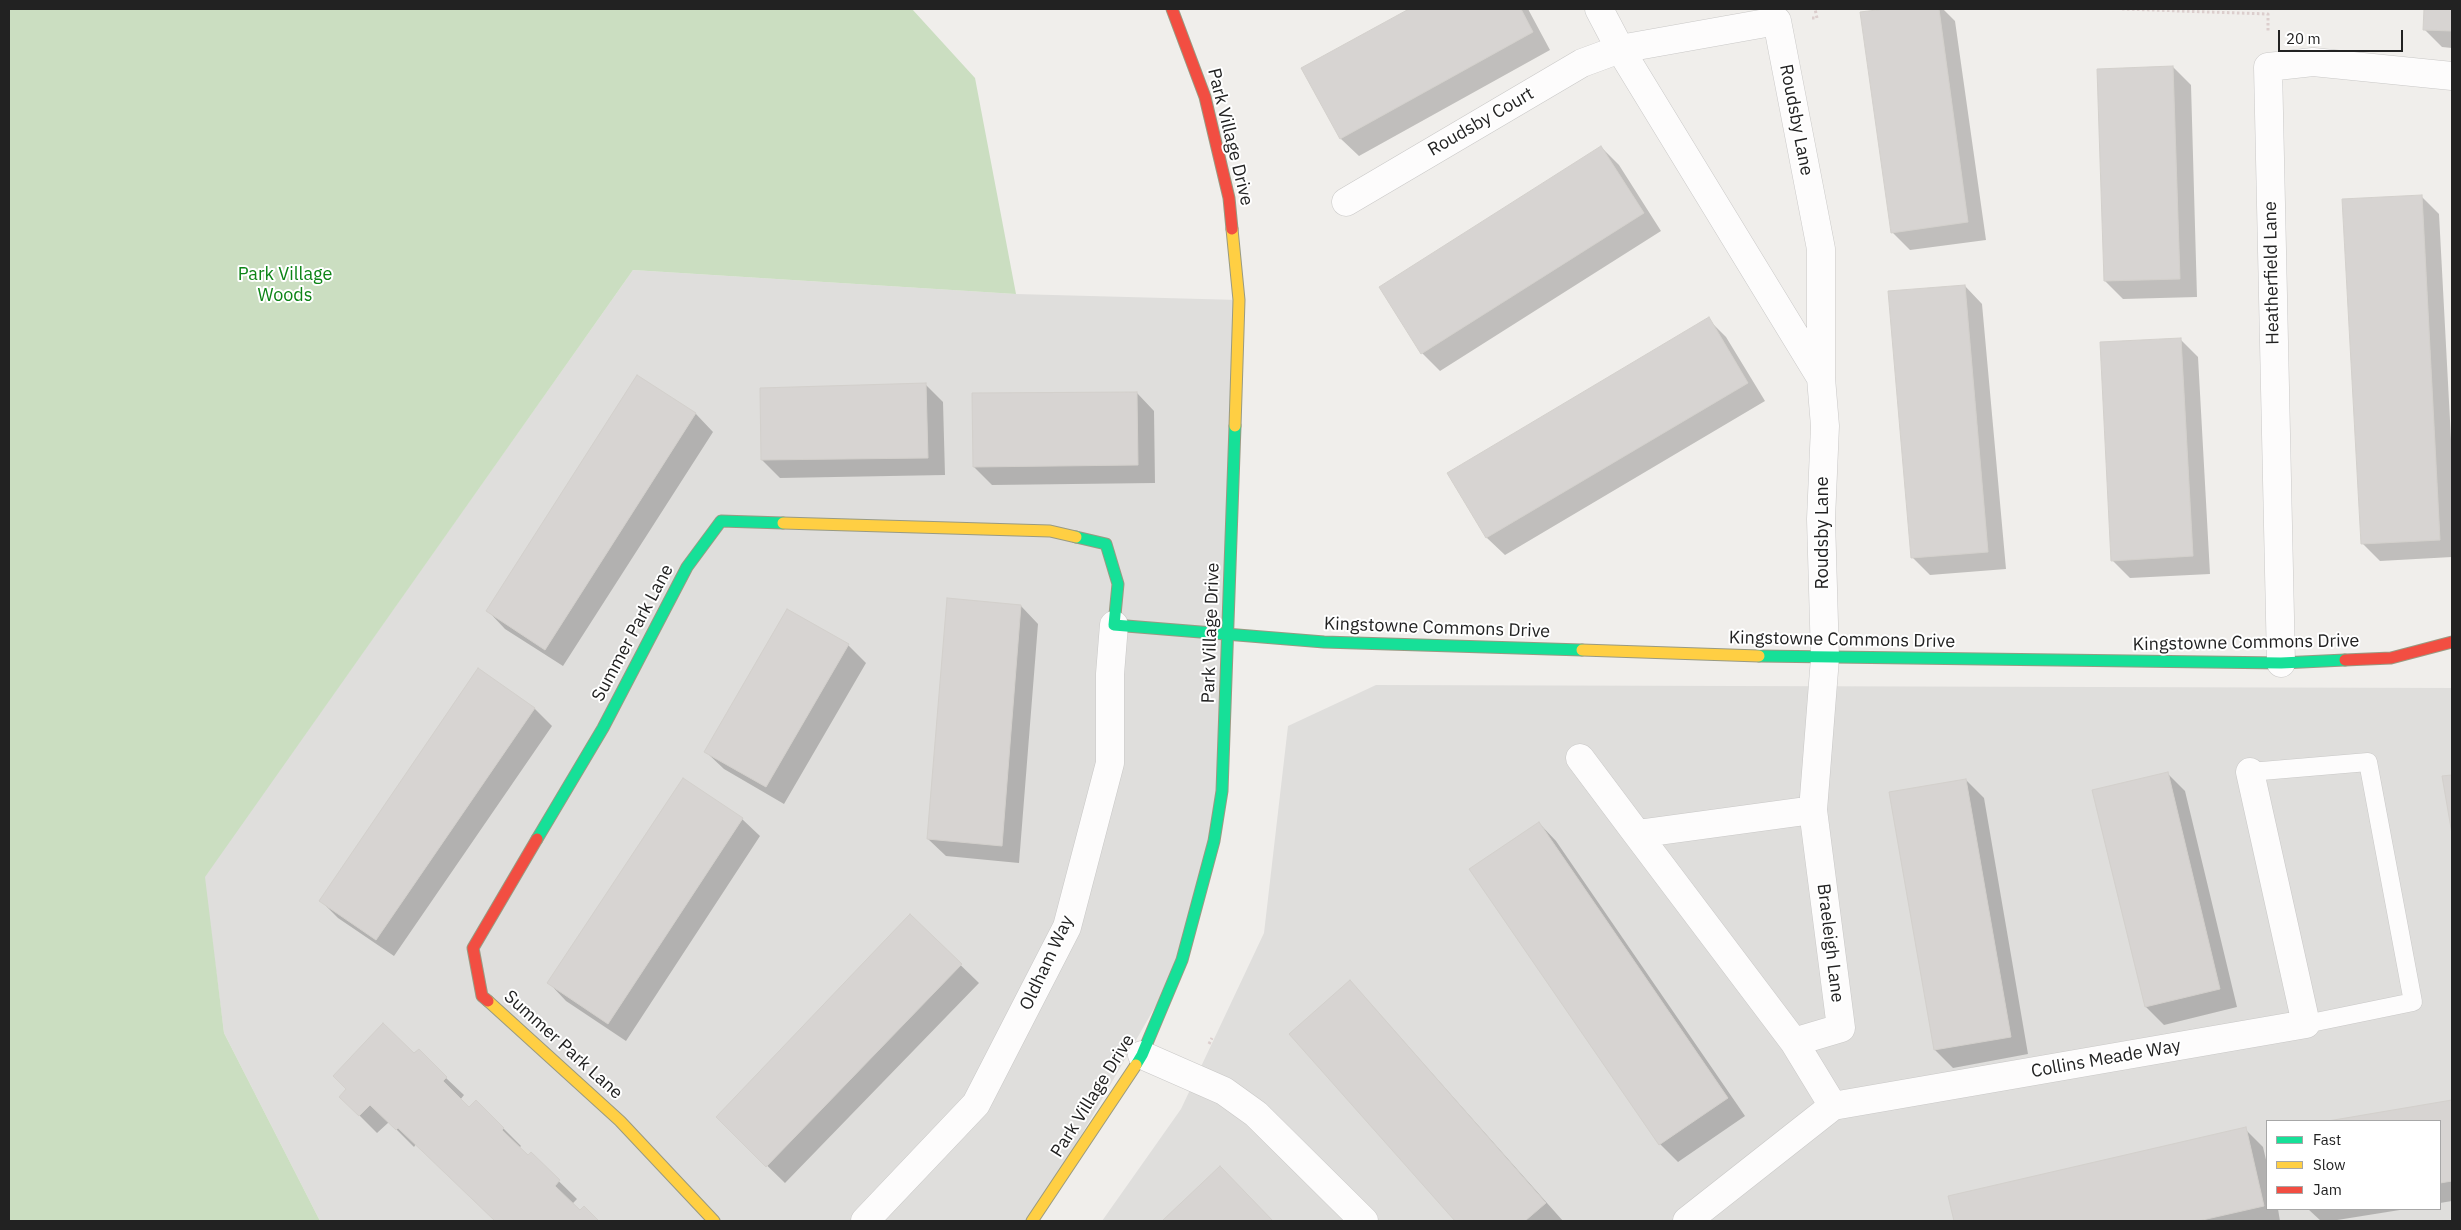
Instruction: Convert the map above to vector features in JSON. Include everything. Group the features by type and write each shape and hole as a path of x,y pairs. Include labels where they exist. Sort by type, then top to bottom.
{"street":[{"name":"Park Village Drive","path":"1032,1221 1142,1055 1182,960 1214,842 1222,792 1229,633 1239,300 1229,198 1205,97 1172,9"},
{"name":"Roudsby Lane","path":"1599,9 1620,49 1821,378"},
{"name":"Roudsby Lane","path":"1620,49 1777,20 1821,249 1821,378 1825,426 1822,519 1825,658"},
{"name":"Roudsby Court","path":"1346,202 1582,63 1620,49"},
{"path":"2268,67 2314,62 2452,76"},
{"name":"Heatherfield Lane","path":"2268,67 2281,663"},
{"name":"Summer Park Lane","path":"714,1221 620,1121 482,996 473,948 603,728 687,567 721,521 1050,530 1106,544 1118,584 1114,624"},
{"path":"1114,624 1229,633"},
{"name":"Oldham Way","path":"865,1221 976,1104 1067,927 1110,763 1110,674 1114,624"},
{"name":"Kingstowne Commons Drive","path":"1229,633 1324,642 1825,658 2281,663 2391,658 2452,642"},
{"name":"Braeleigh Lane","path":"1794,1042 1841,1028 1813,810 1825,658"},
{"path":"1580,758 1794,1042 1833,1106"},
{"path":"2250,772 2306,1024"},
{"path":"1637,834 1813,810"},
{"name":"Collins Meade Way","path":"1687,1221 1833,1106 2306,1024"},
{"path":"1142,1055 1224,1091 1256,1114 1364,1221"}],"lane":[{"path":"2250,772 2368,762 2413,1002 2306,1024"}],"path":[{"path":"2122,9 2268,14 2268,67"}],"shaded area":[{"path":"633,270 1016,294 1239,300 1222,791 1182,960 1032,1221 320,1221 224,1033 204,877"},
{"path":"1376,685 2452,688 2452,1221 1102,1221 1181,1109 1264,933 1288,726"}],"green space":[{"name":"Park Village Woods","path":"9,9 912,9 975,78 1016,294 633,270 205,877 224,1033 320,1221 9,1221"}],"building":[{"path":"1409,9 1521,9 1533,32 1340,139 1301,68"},
{"path":"1885,9 1939,9 1968,222 1891,233 1860,12"},
{"path":"2424,9 2452,9 2452,31 2423,30"},
{"path":"2173,66 2180,279 2104,281 2097,69"},
{"path":"1601,146 1644,213 1421,354 1379,287"},
{"path":"2422,195 2440,540 2361,544 2342,199"},
{"path":"1965,285 1988,552 1911,558 1888,291"},
{"path":"1709,317 1748,383 1486,538 1447,473"},
{"path":"2181,338 2193,556 2111,561 2100,342"},
{"path":"637,375 696,413 545,650 486,611"},
{"path":"926,383 928,458 761,460 760,388"},
{"path":"1137,392 1138,465 973,467 972,393"},
{"path":"947,598 1021,605 1002,846 927,839"},
{"path":"787,609 849,644 766,787 704,752"},
{"path":"478,668 535,708 376,940 319,901"},
{"path":"2168,772 2220,989 2145,1007 2092,790"},
{"path":"2452,775 2452,834 2442,776"},
{"path":"683,778 743,818 608,1024 547,983"},
{"path":"1966,779 2011,1037 1934,1050 1889,792"},
{"path":"1539,822 1728,1098 1659,1145 1469,869"},
{"path":"910,914 962,964 766,1167 716,1117"},
{"path":"1350,980 1546,1203 1525,1221 1455,1221 1289,1034"},
{"path":"383,1023 414,1053 419,1049 447,1077 443,1081 469,1107 476,1100 504,1128 502,1130 528,1155 531,1152 560,1180 555,1186 580,1210 584,1206 599,1221 495,1221 398,1128 396,1130 370,1105 359,1116 339,1097 346,1089 333,1076"},
{"path":"2452,1100 2452,1181 2441,1183 2441,1120 2334,1120"},
{"path":"2246,1127 2264,1206 2198,1221 1954,1221 1948,1196"},
{"path":"1220,1166 1273,1221 1162,1221"}],"traffic: fast":[{"path":"1136,1065 1182,960 1214,841 1222,791 1235,426"},
{"path":"537,839 603,728 687,567 721,521 783,523"},
{"path":"1076,537 1106,544 1118,584 1114,625 1324,642 1582,650"},
{"path":"1759,656 2281,663 2345,660"}],"traffic: slow":[{"path":"1232,229 1239,300 1235,426"},
{"path":"783,523 1050,531 1076,537"},
{"path":"1582,650 1759,656"},
{"path":"488,1001 620,1121 714,1221"},
{"path":"1032,1221 1136,1065"}],"traffic: jam":[{"path":"1172,9 1205,97 1229,198 1232,229"},
{"path":"2345,660 2391,658 2452,642"},
{"path":"488,1001 482,996 473,948 537,839"}]}
